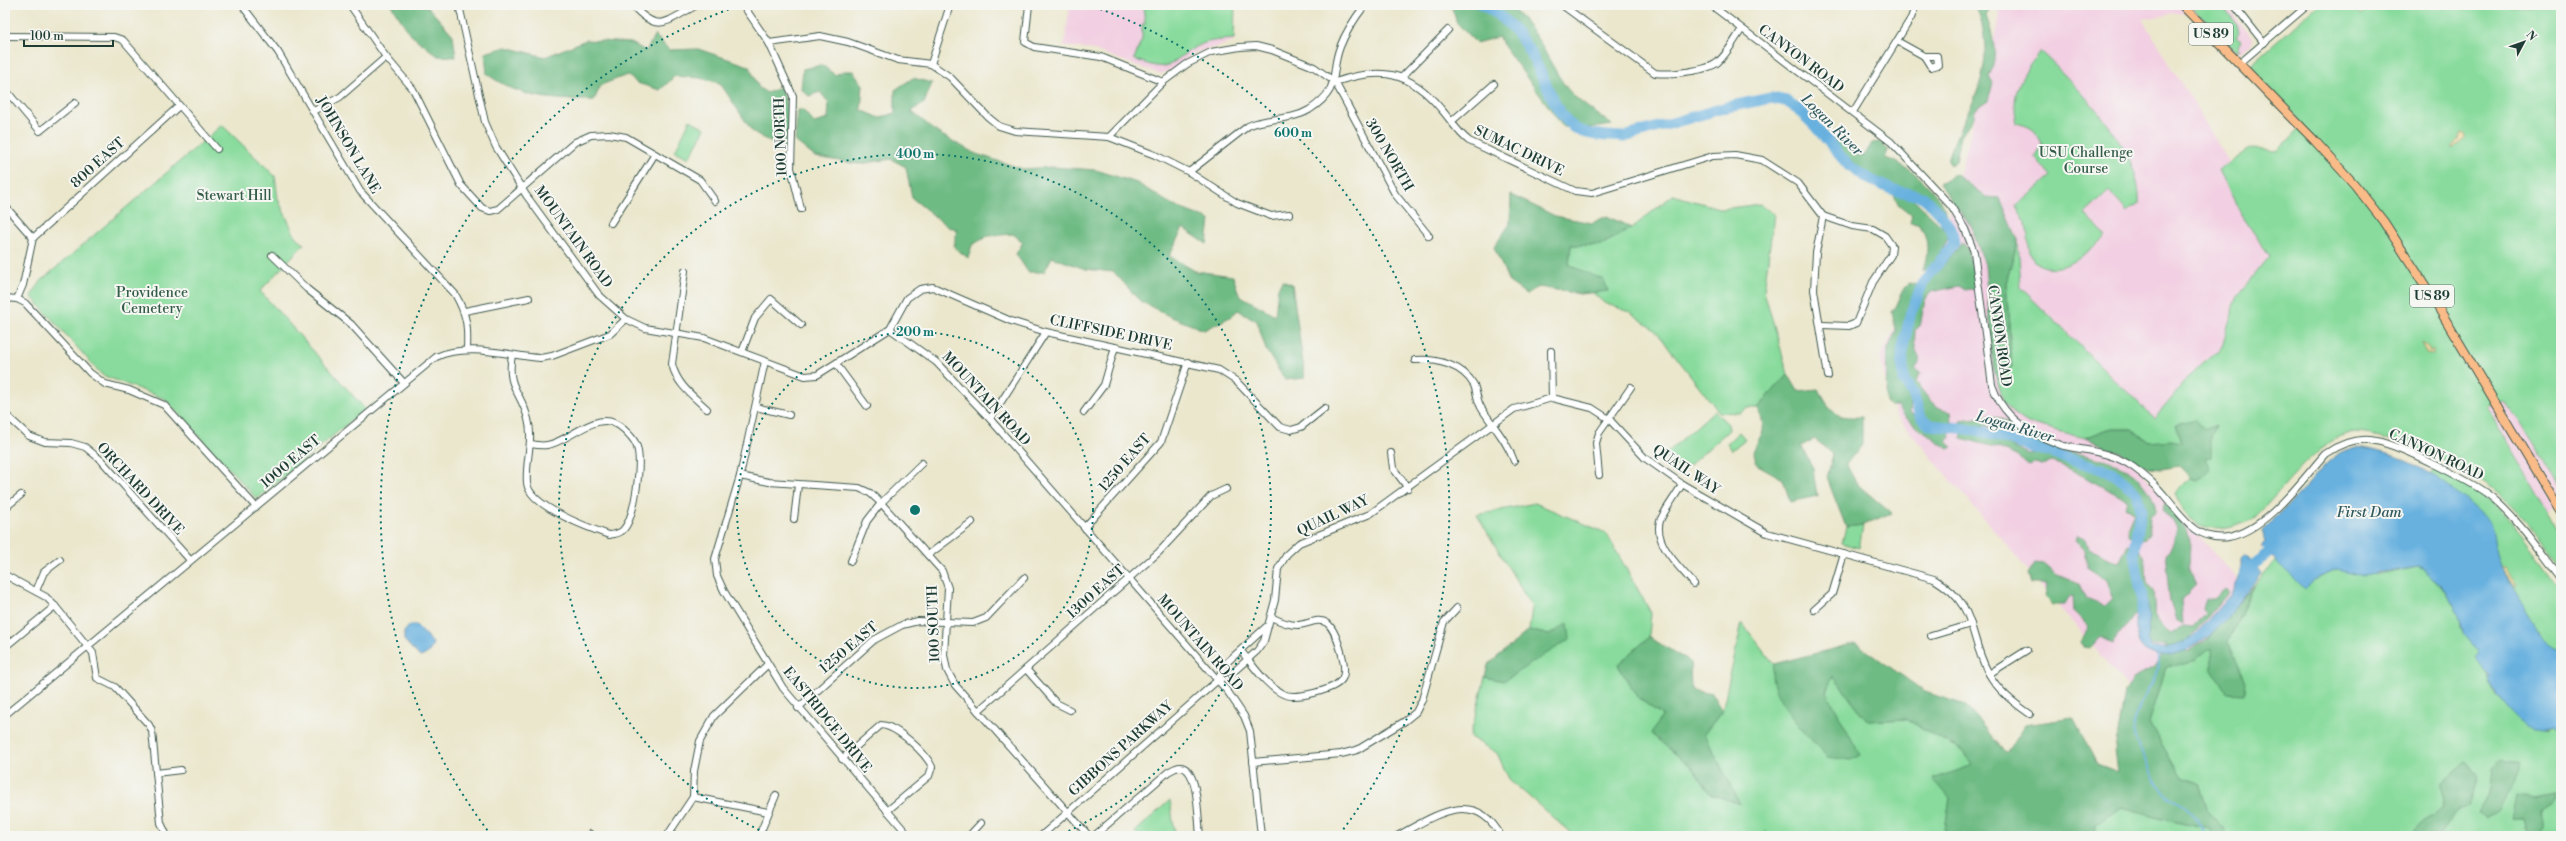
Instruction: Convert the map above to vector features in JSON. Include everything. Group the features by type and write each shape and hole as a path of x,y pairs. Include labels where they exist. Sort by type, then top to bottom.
{"main road":[{"name":"US 89","path":"2182,5 2320,146 2384,222 2426,287 2561,514"}],"street":[{"path":"350,5 386,57 413,89 454,174 482,208 490,211 498,209 575,142 592,135 609,134 626,137 700,180 715,201"},
{"name":"MOUNTAIN ROAD","path":"459,5 485,122 496,147 522,189 599,295 626,319 645,328 704,338 805,376 817,375 890,328 936,362 990,419 1128,579 1218,680 1244,716 1250,731 1261,836"},
{"path":"632,5 645,20 654,24 664,22 697,5"},
{"name":"100 NORTH","path":"743,5 769,43 793,96 791,168 801,209"},
{"path":"931,64 950,5"},
{"path":"1029,5 1025,42 1029,45 1101,57 1163,82"},
{"path":"1189,172 1248,126 1257,122 1296,115 1309,110 1324,98 1335,82 1339,48 1350,26 1365,5"},
{"path":"1562,5 1655,73 1664,74 1709,68 1718,62 1742,29"},
{"name":"CANYON ROAD","path":"1711,5 1853,112 1903,154 1951,206 1965,228 1974,252 1979,278 1992,385 1998,402 2009,416 2027,430 2062,446 2109,454 2133,467 2155,485 2185,521 2210,538 2229,537 2249,530 2270,515 2325,454 2336,447 2350,441 2376,441 2476,485 2495,500 2522,528 2561,579"},
{"path":"1853,112 1911,18 1916,5"},
{"path":"2234,5 2264,43"},
{"path":"2239,64 2308,5"},
{"name":"JOHNSON LANE","path":"244,8 278,52 360,191 455,294 465,311 468,331 466,349"},
{"path":"1335,82 1354,76 1395,74 1403,76 1448,30"},
{"path":"5,36 114,37 123,40 217,149"},
{"path":"769,43 820,36 848,42 898,60 931,64 950,77 988,117 999,126 1015,132 1109,137 1155,155 1189,172 1237,203 1271,216 1289,214"},
{"path":"1897,41 1924,56"},
{"path":"1109,137 1163,82 1187,64 1211,52 1256,46 1272,50 1314,67 1335,82"},
{"path":"314,111 340,97 386,57"},
{"name":"SUMAC DRIVE","path":"1403,76 1435,101 1452,121 1459,134 1469,141 1575,191 1592,193 1713,156 1735,155 1762,160 1798,183 1823,216"},
{"name":"300 NORTH","path":"1335,82 1395,194 1429,236"},
{"path":"1452,121 1494,84"},
{"path":"5,89 40,131 75,103"},
{"name":"800 EAST","path":"33,238 180,106"},
{"path":"611,223 656,154"},
{"path":"5,206 33,238 23,285 17,299"},
{"path":"1822,325 1850,326 1856,323 1873,282 1891,255 1892,246 1886,236 1873,229 1852,226 1823,216 1814,270 1814,290 1822,325 1828,376"},
{"path":"272,255 307,289 351,324 404,382"},
{"path":"685,271 675,332 672,364 675,376 681,386 707,409"},
{"name":"CLIFFSIDE DRIVE","path":"890,328 906,298 920,289 933,287 1011,321 1046,332 1219,370 1236,381 1280,427 1291,430 1302,427 1325,408"},
{"path":"5,298 17,299 25,303 90,372 105,384 129,390 164,405 256,507"},
{"path":"465,311 529,298"},
{"path":"742,352 755,318 771,299 801,325"},
{"name":"1000 EAST","path":"5,715 404,382 436,357 447,352 466,349 540,358 552,356 610,334 626,319"},
{"path":"990,419 1046,332"},
{"path":"1084,412 1104,385 1115,346"},
{"path":"1551,351 1552,398"},
{"path":"512,355 511,382 528,418 531,444 527,484 534,498 561,514 609,535 618,534 624,530 632,510 638,462 637,446 624,430 614,422 602,421 547,446 531,444"},
{"path":"1415,360 1430,358 1460,370 1468,376 1474,387 1479,405 1510,447 1514,460"},
{"name":"EASTRIDGE DRIVE","path":"766,361 740,476 715,559 717,576 767,665 798,708 909,836"},
{"name":"1250 EAST","path":"1084,528 1161,442 1188,362"},
{"path":"836,364 867,406"},
{"path":"1599,475 1596,443 1599,433 1631,387"},
{"name":"QUAIL WAY","path":"1218,680 1231,674 1248,659 1264,641 1266,627 1272,617 1278,570 1287,554 1299,544 1370,514 1408,488 1492,423 1514,409 1552,398 1592,408 1609,419 1645,458 1682,484 1768,533 1934,579 1952,591 1967,611 1981,657 1989,674 2001,690 2030,714"},
{"path":"756,407 789,415"},
{"name":"ORCHARD DRIVE","path":"5,414 29,436 45,442 78,445 95,456 190,560"},
{"path":"1391,453 1393,468 1408,488"},
{"path":"852,560 867,521 881,503 922,463"},
{"name":"100 SOUTH","path":"740,476 769,482 859,488 870,493 881,503 942,571 948,588 944,655 947,670 956,685 1067,813 1089,836"},
{"path":"794,519 798,484"},
{"path":"1682,484 1660,521 1659,531 1663,545 1694,584"},
{"name":"1300 EAST","path":"978,711 1159,552 1211,496 1226,489"},
{"path":"5,508 21,495"},
{"path":"928,555 972,522"},
{"path":"1814,610 1832,594 1844,554"},
{"path":"36,591 44,572 60,560"},
{"path":"5,574 46,597 55,606 88,645 95,657 97,678 115,687 149,725 152,731 161,823 167,836"},
{"name":"1250 EAST","path":"798,708 888,631 918,621 973,623 986,618 1024,578"},
{"path":"5,647 55,606"},
{"path":"1253,762 1341,754 1357,750 1405,721 1416,712 1444,622 1457,608"},
{"path":"1241,651 1275,689 1284,695 1298,697 1335,686 1343,678 1344,667 1334,630 1326,622 1315,621 1297,625 1285,623 1272,617"},
{"path":"1931,636 1971,624"},
{"name":"QUAIL WAY","path":"1218,680 1224,665 1241,651 1257,633 1266,627"},
{"path":"1989,674 2027,650"},
{"path":"667,836 693,797 694,771 700,741 714,716 767,665"},
{"path":"1026,669 1056,703 1070,710"},
{"name":"GIBBONS PARKWAY","path":"1041,836 1218,680"},
{"path":"842,759 881,725 890,726 928,758 932,767 929,776 887,811"},
{"path":"1094,836 1168,772 1179,767 1186,769 1194,777 1200,836"},
{"path":"156,773 180,770"},
{"path":"759,836 776,795"},
{"path":"693,797 768,812"},
{"path":"1397,836 1447,810 1462,808 1478,811 1494,824 1501,836"},
{"path":"969,836 981,823"}],"shaded area":[{"path":"1070,5 1235,5 1234,42 1193,53 1175,68 1160,74 1094,50 1064,46"},
{"path":"1998,5 2226,5 2252,38 2252,43 2241,52 2234,52 2194,11 2142,19 2229,162 2219,170 2242,216 2561,16 2561,503 2533,527 2369,365 2242,475 2092,417 2253,596 2273,578 2344,578 2209,782 1896,416 1879,358 1943,241 2000,15"}],"green space":[{"path":"391,5 426,5 453,35 456,57 438,56 411,35"},
{"path":"1143,5 1235,5 1234,39 1217,40 1204,43 1170,64 1164,66 1148,64 1134,59 1142,39 1142,25 1145,24"},
{"path":"1451,5 1507,5 1526,22 1566,87 1581,102 1612,125 1591,128 1563,127 1498,37 1476,43 1457,23"},
{"path":"1974,5 1991,5 1986,16 1994,46 1994,61 1989,76 1993,83 1988,101 1975,110 1974,117 1960,136 1956,161 1951,165 1948,161 1953,145 1973,102 1983,72 1985,55 1984,36 1980,16"},
{"path":"2191,5 2220,5 2237,23 2239,33 2236,37 2241,41 2238,46 2241,50 2235,50 2229,45"},
{"path":"2318,5 2353,5 2360,15 2372,5 2561,5 2561,486 2527,431 2503,401 2487,407 2561,533 2561,561 2518,512 2490,486 2442,460 2398,442 2360,433 2347,434 2321,448 2297,471 2253,519 2227,528 2206,528 2196,524 2188,517 2174,493 2191,478 2198,480 2205,458 2210,457 2188,446 2175,442 2150,442 2132,429 2108,429 2085,438 2028,423 2014,414 2003,400 1997,380 2012,368 2006,283 2018,240 2021,288 2154,418 2201,364 2221,350 2237,297 2270,256 2242,216 2219,170 2250,149 2278,151 2303,125 2251,68 2252,64"},
{"path":"655,35 669,50 698,49 749,66 759,88 767,93 780,87 790,112 788,153 752,131 720,83 700,78 675,76 660,90 637,83 627,75 601,85 594,100 565,99 538,96 512,89 487,74 485,53 506,47 545,57 586,40 631,43 646,51"},
{"name":"USU Challenge Course","path":"2040,51 2089,101 2105,120 2119,141 2130,162 2137,183 2139,204 2127,212 2109,191 2085,214 2106,237 2091,250 2073,262 2054,268 2034,262 2030,253 2026,223 2016,206 2051,176 2035,157 2042,144 2038,136 2026,126 2017,123 2015,112 2016,93 2019,84"},
{"path":"822,65 835,75 844,71 853,71 863,85 861,110 880,118 895,113 895,90 913,78 932,83 924,103 911,111 938,133 976,154 1023,169 1053,167 1096,170 1137,183 1174,206 1210,220 1207,244 1183,228 1169,256 1195,271 1233,276 1239,295 1275,315 1278,288 1282,280 1292,284 1305,378 1285,380 1266,350 1257,321 1238,310 1230,317 1204,330 1169,316 1140,301 1114,272 1085,269 1052,257 1044,272 1028,272 1016,254 1023,242 1013,234 988,236 972,245 968,258 954,247 957,229 948,227 912,198 906,167 891,159 859,164 815,157 795,141 798,110 803,110 814,123 828,119 829,103 820,92 809,96 801,89 803,69"},
{"path":"690,120 705,128 689,158 675,151"},
{"name":"Providence Cemetery","path":"222,125 275,176 278,199 295,236 304,244 260,291 365,409 257,499 165,399 102,375 31,296 42,280"},
{"path":"1834,136 1859,156 1865,155 1872,143 1880,142 1888,150 1885,158 1904,166 1913,172 1937,196 1947,214 1946,216 1920,191 1910,197 1949,233 1949,237 1934,263 1923,271 1927,252 1925,236 1919,224 1910,223 1912,215 1899,205 1892,192 1896,187 1877,179 1849,162 1837,146"},
{"path":"1955,174 1986,197 2000,198 2018,240 2006,283 2012,368 1997,380 1993,366 1985,265 1971,226 1939,183"},
{"path":"1511,195 1555,216 1592,223 1607,216 1632,228 1601,245 1571,245 1569,265 1604,280 1608,291 1580,294 1539,287 1526,294 1509,282 1494,247 1510,224"},
{"path":"1673,195 1722,209 1760,204 1774,214 1764,291 1788,374 1758,408 1747,408 1740,413 1719,412 1656,331 1630,312 1604,303 1592,292 1608,291 1569,265 1571,245 1601,245 1632,228"},
{"path":"1962,243 1967,247 1976,284 1975,288 1965,290 1959,286 1931,292 1925,300 1920,326 1915,330 1915,344 1919,363 1915,369 1921,374 1916,381 1936,406 1950,412 1951,422 1949,424 1933,420 1928,417 1920,408 1912,387 1909,385 1906,389 1911,403 1910,412 1915,417 1932,429 1950,432 1951,438 1948,439 1948,443 1953,447 1948,449 1905,418 1897,406 1890,406 1886,402 1887,351 1896,331 1892,312 1895,309 1906,286 1909,283 1917,285 1915,299"},
{"path":"1788,374 1798,391 1818,389 1830,409 1838,415 1862,417 1862,445 1846,464 1857,484 1891,513 1863,525 1846,527 1827,478 1833,454 1815,439 1801,446 1813,468 1817,496 1790,502 1783,479 1758,465 1753,452 1763,432 1763,423 1758,408"},
{"path":"1714,411 1728,424 1729,430 1683,471 1662,457"},
{"path":"1991,416 2005,421 2023,433 2049,444 2071,452 2098,458 2124,468 2136,475 2145,484 2152,496 2156,511 2150,516 2149,533 2143,540 2129,535 2128,529 2135,513 2125,506 2127,500 2066,467 2052,462 2042,465 2035,463 2028,465 2016,456 1999,448 1961,438 1963,431 1975,431 2029,454 2044,453 2073,463 2085,465 2085,461 2043,449 1988,426 1960,423 1961,420"},
{"path":"2195,420 2203,429 2216,424 2211,437 2211,457 2205,458 2210,469 2198,480 2191,478 2179,466 2162,469 2148,468 2119,452 2085,438 2108,429 2132,429 2150,442 2171,440 2182,442 2176,425"},
{"path":"1739,432 1745,439 1732,450 1727,443"},
{"path":"2433,468 2479,492 2497,506 2521,533 2561,587 2561,657 2548,651 2430,476"},
{"path":"1535,503 1606,533 1651,613 1649,637 1618,665 1637,697 1663,716 1652,734 1694,769 1711,794 1740,804 1704,734 1722,711 1742,623 1774,664 1772,671 1859,754 1826,691 1833,676 1868,721 1906,719 1961,750 1973,765 1950,798 1944,836 1770,836 1765,831 1769,836 1574,836 1509,779 1497,753 1470,737 1485,677 1503,681 1532,662 1549,635 1529,630 1532,607 1477,515"},
{"path":"2165,503 2187,530 2190,540 2189,569 2195,586 2181,600 2183,624 2176,620 2170,602 2166,564 2167,554 2173,545 2177,528 2163,511"},
{"path":"1863,525 1859,548 1842,543 1846,527"},
{"path":"2077,536 2085,539 2088,548 2117,562 2120,561 2128,544 2140,551 2145,558 2147,581 2154,594 2157,621 2164,629 2171,633 2183,626 2193,627 2205,613 2203,608 2206,599 2214,599 2225,589 2229,592 2182,647 2188,652 2206,642 2254,585 2228,642 2245,679 2244,694 2227,693 2212,669 2211,648 2194,662 2166,667 2149,724 2182,777 2199,783 2208,812 2224,828 2227,836 2212,836 2209,828 2158,817 2122,807 2095,824 2094,836 1944,836 1950,798 1933,779 1973,765 1961,750 1906,719 1868,721 1833,676 1826,691 1860,755 1851,760 1827,757 1789,714 1781,701 1775,688 1772,676 1774,664 1856,643 1925,692 1965,705 2006,753 2025,725 2073,718 2097,764 2118,772 2115,750 2125,692 2133,678 2154,667 2167,645 2153,646 2145,640 2144,610 2134,615 2113,643 2101,637 2091,648 2083,647 2081,641 2089,627 2074,612 2073,596 2070,596 2064,605 2052,605 2045,598 2047,584 2031,584 2028,574 2035,563 2043,564 2055,574 2079,584 2086,599 2104,606 2112,598 2107,580 2088,568 2084,550 2075,541"},
{"path":"2276,560 2304,588 2315,580 2336,570 2378,575 2418,567 2427,571 2452,601 2460,617 2461,628 2467,639 2478,650 2494,692 2514,715 2546,732 2551,729 2561,734 2561,836 2538,836 2543,830 2542,811 2553,804 2555,795 2534,799 2512,819 2523,819 2528,836 2426,836 2440,835 2458,810 2442,783 2443,797 2442,806 2439,812 2423,821 2411,836 2227,836 2224,828 2208,812 2199,783 2182,777 2149,724 2166,667 2172,666 2211,647 2245,679 2228,642 2254,585","holes":["2491,788 2485,818 2479,813"]},
{"path":"1568,623 1570,639 1503,681 1485,677 1488,665 1529,630 1549,635"},
{"path":"1649,637 1690,662 1691,690 1712,694 1722,711 1704,734 1740,804 1711,794 1694,769 1651,734 1662,715 1637,697 1618,665"},
{"path":"2501,759 2521,764 2514,783 2498,812 2485,818 2478,813 2491,789 2493,767"},
{"path":"2467,761 2478,777 2469,806 2458,810 2440,835 2411,836 2423,821 2439,812 2442,806 2443,797 2442,783"},
{"path":"2555,795 2553,804 2542,811 2543,830 2538,836 2527,835 2523,819 2512,819 2517,796 2534,799"},
{"path":"1170,800 1175,836 1138,836 1135,832"},
{"path":"2122,807 2158,817 2209,828 2212,836 2094,836 2095,824"}],"sand":[{"path":"2461,133 2465,134 2465,139 2452,149 2452,146 2458,141"},
{"path":"2422,343 2429,348 2429,352 2433,349 2433,354 2425,353"},
{"path":"2501,568 2505,568 2515,583 2515,588"}],"water":[{"name":"First Dam","path":"2356,447 2394,456 2412,463 2443,482 2488,520 2493,532 2496,556 2501,568 2542,636 2551,645 2561,650 2561,734 2551,729 2542,731 2533,729 2524,724 2506,707 2493,688 2489,680 2490,677 2475,657 2478,654 2478,650 2465,636 2453,603 2436,581 2424,570 2418,567 2363,576 2336,570 2315,580 2304,589 2262,547 2266,543 2262,531 2325,465 2339,454"},
{"path":"2245,555 2261,573 2234,609 2211,636 2194,647 2171,655 2160,656 2150,653 2142,647 2137,637 2136,618 2144,587 2150,615 2147,639 2152,648 2167,648 2193,637 2230,595 2241,574 2241,559"},
{"path":"410,625 416,625 433,643 427,654 420,657 404,640 404,632"}],"waterway":[{"name":"Logan River","path":"1482,5 1503,18 1519,36 1538,67 1559,110 1567,122 1578,130 1597,135 1624,137 1727,107 1771,98 1786,101 1797,108 1814,125 1849,166 1871,180 1891,189 1923,197 1938,211 1952,230 1954,243 1923,283 1911,312 1902,352 1904,381 1913,394 1920,416 1930,425 1977,430 2112,472 2136,492 2141,511 2134,554 2142,597 2142,611"},
{"name":"Logan River","path":"2245,576 2250,567 2279,545"},
{"path":"2157,654 2158,664 2156,674 2137,709 2134,719 2134,729 2138,744 2162,789 2192,813 2201,825 2206,836"}],"park label":[{"name":"Stewart Hill","path":"234,196"}]}
